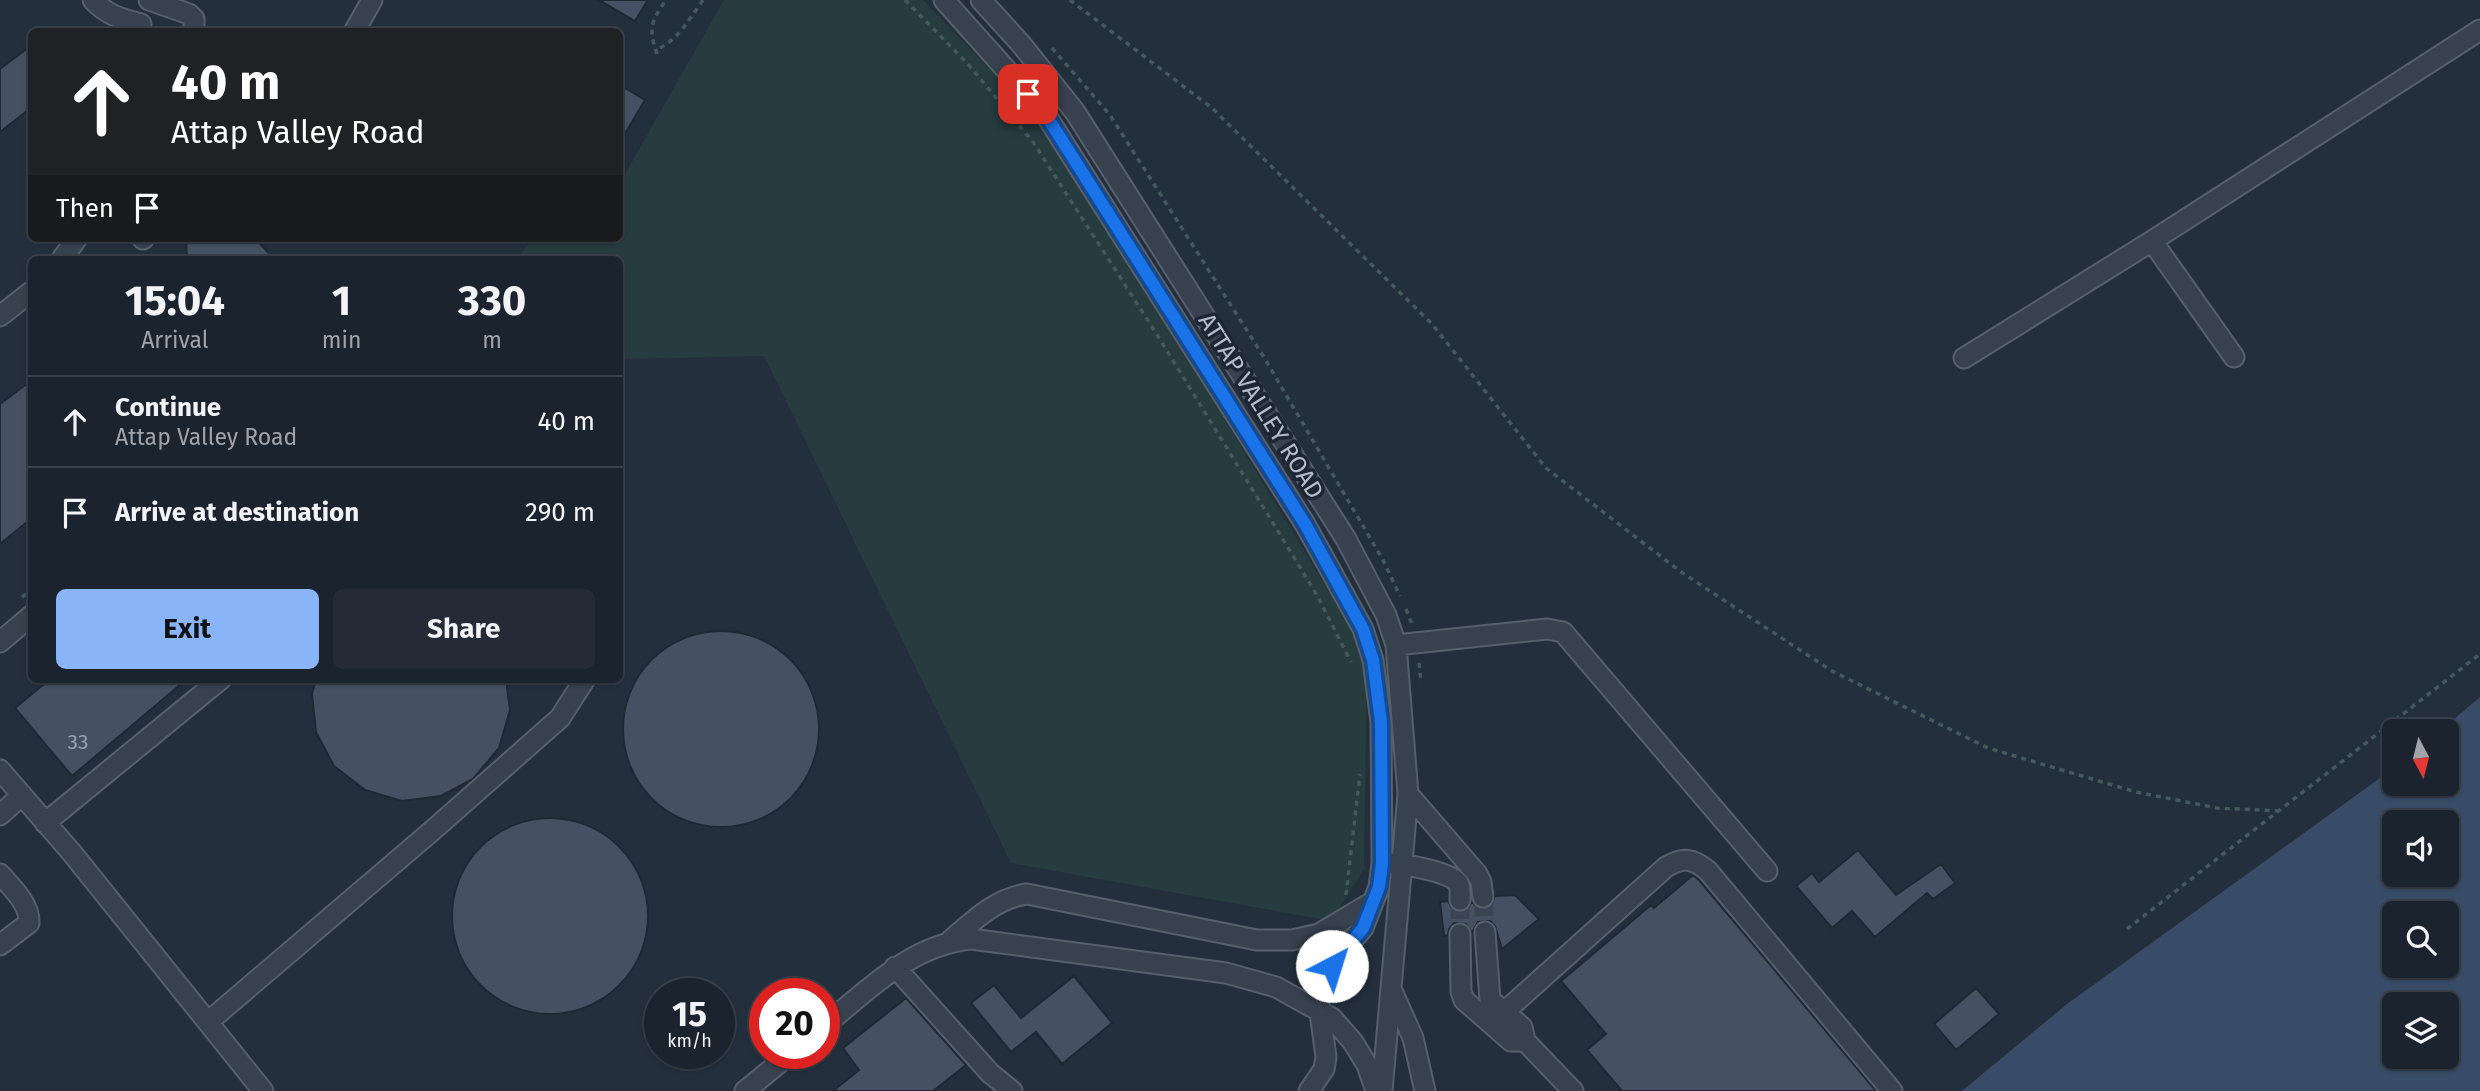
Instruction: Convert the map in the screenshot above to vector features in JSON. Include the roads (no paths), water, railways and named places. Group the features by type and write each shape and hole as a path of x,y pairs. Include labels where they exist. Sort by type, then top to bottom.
{"street":[{"path":"93,0 104,12 140,28 148,0 189,14 194,19 194,28"},
{"path":"356,28 372,0"},
{"name":"ATTAP VALLEY ROAD","path":"981,0 1021,44 1075,112 1346,539 1386,615 1396,645 1408,794 1382,1091"},
{"name":"ATTAP VALLEY ROAD","path":"946,1 1044,112 1305,524 1363,629 1373,660 1381,722 1382,863 1379,887 1363,928 1322,976 1317,990 1326,1056 1324,1069 1309,1091"},
{"path":"1964,358 2152,241 2480,30"},
{"path":"2152,241 2234,357"},
{"path":"0,316 28,294"},
{"path":"0,642 28,618"},
{"path":"1396,645 1547,629 1563,632 1768,871"},
{"path":"45,823 216,683"},
{"path":"208,1023 433,831 559,718 582,683"},
{"path":"0,770 72,853 263,1091"},
{"path":"1408,794 1477,874 1483,897"},
{"path":"0,815 22,795"},
{"path":"1497,1018 1666,867 1689,859 1698,862 1708,871 1892,1091"},
{"path":"1382,863 1403,864 1452,876 1459,884 1460,900"},
{"path":"0,874 24,904 29,915 29,923 0,945"},
{"path":"950,941 989,909 1011,896 1027,894 1258,940 1292,940 1319,934 1371,903"},
{"path":"1485,932 1488,995 1497,1018"},
{"path":"1460,934 1464,1000 1497,1018 1522,1027 1525,1041 1573,1091"},
{"path":"840,1013 895,967 950,941 971,939 1226,973 1276,987 1332,1018 1353,1042 1367,1065 1376,1091"},
{"path":"895,967 990,1073 1012,1091"},
{"path":"1391,990 1413,1038 1425,1091"},
{"path":"745,1091 772,1069"}],"water":[{"path":"2480,697 2480,1091 1962,1091 2067,1004 2382,777 2382,796 2459,796 2459,719 2454,719"}],"tunnel":[{"path":"1483,897 1485,932"},
{"path":"1460,900 1460,934"}]}
